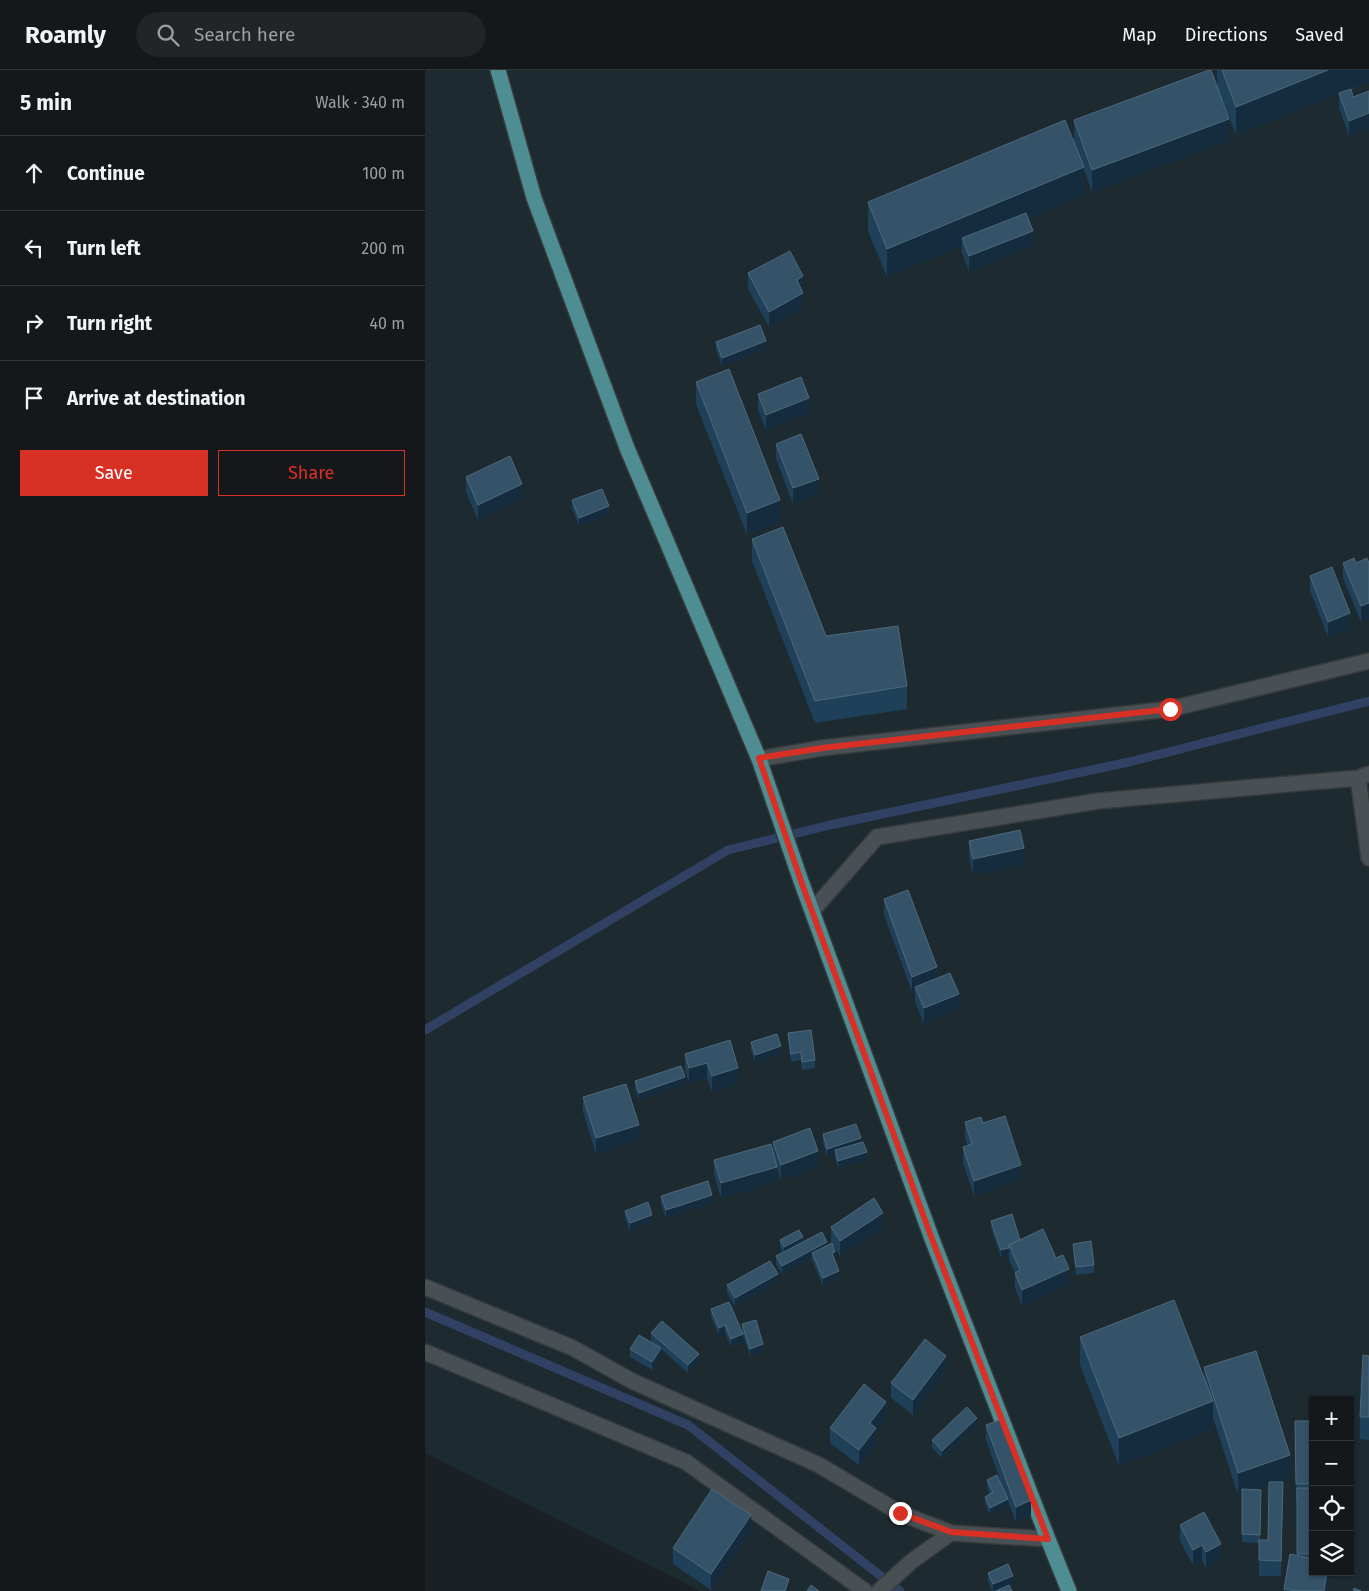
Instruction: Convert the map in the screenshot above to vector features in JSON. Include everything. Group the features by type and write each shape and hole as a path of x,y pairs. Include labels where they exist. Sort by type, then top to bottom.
{"main road":[{"path":"498,70 534,198 627,448 759,758 801,881 932,1239 1069,1591"}],"street":[{"path":"759,758 822,748 1170,709 1369,661"},
{"path":"812,911 877,837 1098,801 1363,776 1369,858"},
{"path":"425,1287 573,1348 632,1381 819,1465 900,1513 951,1532 1048,1539"},
{"path":"425,1352 686,1462 865,1591"},
{"path":"879,1591 912,1561 951,1532"}],"shaded area":[{"path":"425,70 1369,70 1369,1591 700,1591 425,1453"}],"building":[{"path":"1211,70 1229,119 1092,170 1074,120"},
{"path":"1222,70 1328,70 1236,107"},
{"path":"1351,89 1353,97 1369,91 1369,113 1349,121 1339,93"},
{"path":"1065,120 1084,167 887,249 868,202"},
{"path":"1026,213 1033,231 969,256 962,238"},
{"path":"790,251 803,276 797,280 803,293 769,312 748,273"},
{"path":"760,325 766,341 722,358 716,342"},
{"path":"729,369 780,500 747,513 696,382"},
{"path":"801,377 809,398 766,415 758,394"},
{"path":"801,434 819,479 793,488 776,444"},
{"path":"510,456 522,484 478,505 466,477"},
{"path":"602,489 609,506 579,518 572,500"},
{"path":"783,527 826,636 898,626 907,686 815,701 752,539"},
{"path":"1354,558 1356,563 1367,558 1369,563 1369,603 1361,606 1343,563"},
{"path":"1332,567 1350,613 1328,622 1310,576"},
{"path":"1020,830 1024,848 973,859 969,841"},
{"path":"908,890 937,967 912,977 884,899"},
{"path":"950,973 959,994 924,1008 915,987"},
{"path":"811,1030 815,1060 802,1062 801,1052 791,1054 788,1033"},
{"path":"777,1034 781,1046 755,1055 751,1042"},
{"path":"730,1040 738,1068 712,1076 707,1063 689,1068 685,1054"},
{"path":"681,1066 685,1077 639,1093 635,1081"},
{"path":"626,1084 639,1125 596,1138 583,1097"},
{"path":"1005,1116 1021,1165 974,1181 963,1147 972,1144 965,1122 981,1117 983,1123"},
{"path":"856,1124 861,1138 827,1149 823,1134"},
{"path":"810,1128 818,1151 781,1165 773,1142"},
{"path":"863,1142 867,1152 838,1161 835,1150"},
{"path":"771,1144 777,1167 721,1183 714,1160"},
{"path":"708,1181 712,1195 666,1210 661,1196"},
{"path":"874,1198 883,1213 840,1241 831,1227"},
{"path":"648,1202 652,1215 630,1223 625,1211"},
{"path":"1012,1214 1020,1240 1009,1245 1009,1248 1001,1250 991,1221"},
{"path":"1043,1229 1056,1258 1063,1255 1069,1269 1022,1290 1015,1273 1020,1270 1009,1245"},
{"path":"799,1230 803,1237 784,1247 780,1240"},
{"path":"822,1232 827,1242 782,1266 776,1256"},
{"path":"1091,1241 1094,1265 1076,1267 1073,1244"},
{"path":"832,1243 835,1252 832,1253 839,1271 823,1278 812,1253"},
{"path":"770,1261 778,1274 735,1298 727,1285"},
{"path":"1174,1300 1213,1401 1119,1438 1080,1337"},
{"path":"729,1302 743,1334 731,1339 725,1325 719,1328 711,1309"},
{"path":"756,1320 763,1344 750,1349 742,1324"},
{"path":"662,1321 699,1354 688,1365 651,1333"},
{"path":"639,1335 661,1348 652,1362 630,1349"},
{"path":"925,1339 946,1356 913,1400 891,1383"},
{"path":"1256,1351 1290,1455 1238,1473 1204,1367"},
{"path":"1363,1355 1369,1356 1369,1417 1360,1417"},
{"path":"864,1384 886,1402 870,1423 876,1428 859,1450 830,1428"},
{"path":"967,1407 977,1418 942,1451 932,1440"},
{"path":"1002,1419 1031,1500 1016,1507 986,1425"},
{"path":"1295,1421 1309,1421 1309,1484 1296,1484"},
{"path":"997,1475 1008,1499 990,1508 985,1497 993,1492 987,1480"},
{"path":"1269,1482 1283,1482 1281,1561 1259,1560 1259,1540 1268,1540"},
{"path":"1297,1488 1309,1488 1309,1554 1297,1554"},
{"path":"712,1489 751,1515 711,1574 673,1548"},
{"path":"1242,1489 1261,1490 1260,1535 1242,1534"},
{"path":"1204,1512 1221,1544 1206,1552 1202,1545 1193,1550 1180,1525"},
{"path":"1290,1554 1309,1558 1309,1576 1326,1576 1324,1591 1284,1589"},
{"path":"1008,1564 1013,1576 993,1584 988,1573"},
{"path":"768,1571 789,1579 785,1591 761,1591"},
{"path":"811,1585 819,1591 807,1591"},
{"path":"1009,1585 1012,1591 996,1591"}],"waterway":[{"path":"425,1030 728,850 830,825 1129,762 1369,701"},
{"path":"425,1312 688,1425 900,1591"}],"route":[{"path":"900,1513 951,1532 1048,1539 932,1239 801,881 759,758 822,748 1170,709"}]}
